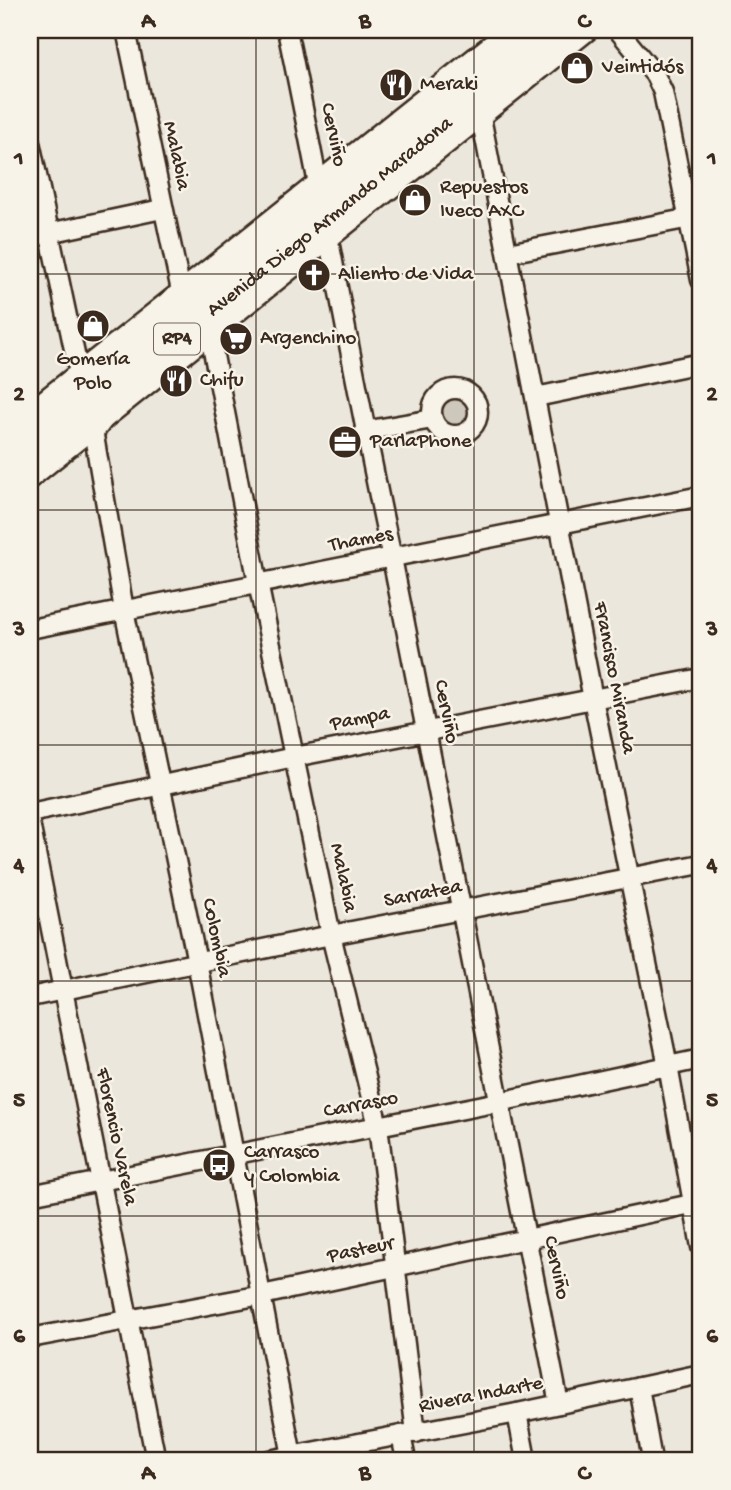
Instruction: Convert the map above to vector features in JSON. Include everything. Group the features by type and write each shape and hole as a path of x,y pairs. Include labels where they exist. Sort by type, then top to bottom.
{"main road":[{"name":"Avenida Diego Armando Maradona","path":"30,455 41,435 188,295 278,232 319,190 531,30"},
{"name":"Avenida Diego Armando Maradona","path":"41,435 136,371 326,231 564,30"},
{"path":"319,190 436,89"},
{"path":"188,295 235,248 278,232"},
{"path":"41,435 93,430 136,371"}],"street":[{"name":"Malabia","path":"126,30 162,209 188,295"},
{"name":"Cerviño","path":"287,30 364,431 392,558 559,1404"},
{"name":"Avenida Diego Armando Maradona","path":"436,89 509,30"},
{"name":"Avenida Diego Armando Maradona","path":"30,479 210,335 326,231 481,117 589,30"},
{"path":"618,30 660,84 695,217 701,281"},
{"name":"Francisco Miranda","path":"481,117 593,699 696,1203 701,1247"},
{"path":"30,142 79,373"},
{"name":"Avenida Diego Armando Maradona","path":"235,248 319,190"},
{"path":"30,237 162,209"},
{"path":"508,253 695,217"},
{"name":"Avenida Diego Armando Maradona","path":"30,411 188,295"},
{"name":"Malabia","path":"210,335 331,935 377,1126 394,1267 409,1434 406,1460"},
{"path":"536,397 701,363"},
{"path":"364,431 433,418"},
{"name":"Colombia","path":"93,430 124,610 262,1295 280,1459"},
{"name":"Thames","path":"30,629 701,496"},
{"name":"Pampa","path":"30,813 426,730 701,678"},
{"name":"Florencio Varela","path":"30,823 156,1460"},
{"name":"Sarratea","path":"30,997 331,935 701,864"},
{"name":"Carrasco","path":"30,1195 701,1059"},
{"name":"Pasteur","path":"30,1338 262,1295 696,1203"},
{"name":"Rivera Indarte","path":"280,1459 701,1374"},
{"path":"639,1387 652,1460"},
{"path":"517,1413 526,1460"}],"shaded area":[{"path":"455,397 466,401 470,412 466,423 455,427 444,423 440,412 444,401"}],"place":[{"name":"Veintidós","path":"577,68"},
{"name":"Meraki","path":"396,85"},
{"name":"Repuestos Iveco AXC","path":"415,200"},
{"name":"Aliento de Vida","path":"314,275"},
{"name":"Gomería Polo","path":"93,326"},
{"name":"Argenchino","path":"236,339"},
{"name":"Chifu","path":"176,381"},
{"name":"ParlaPhone","path":"345,442"},
{"name":"Carrasco y Colombia","path":"219,1165"}]}
